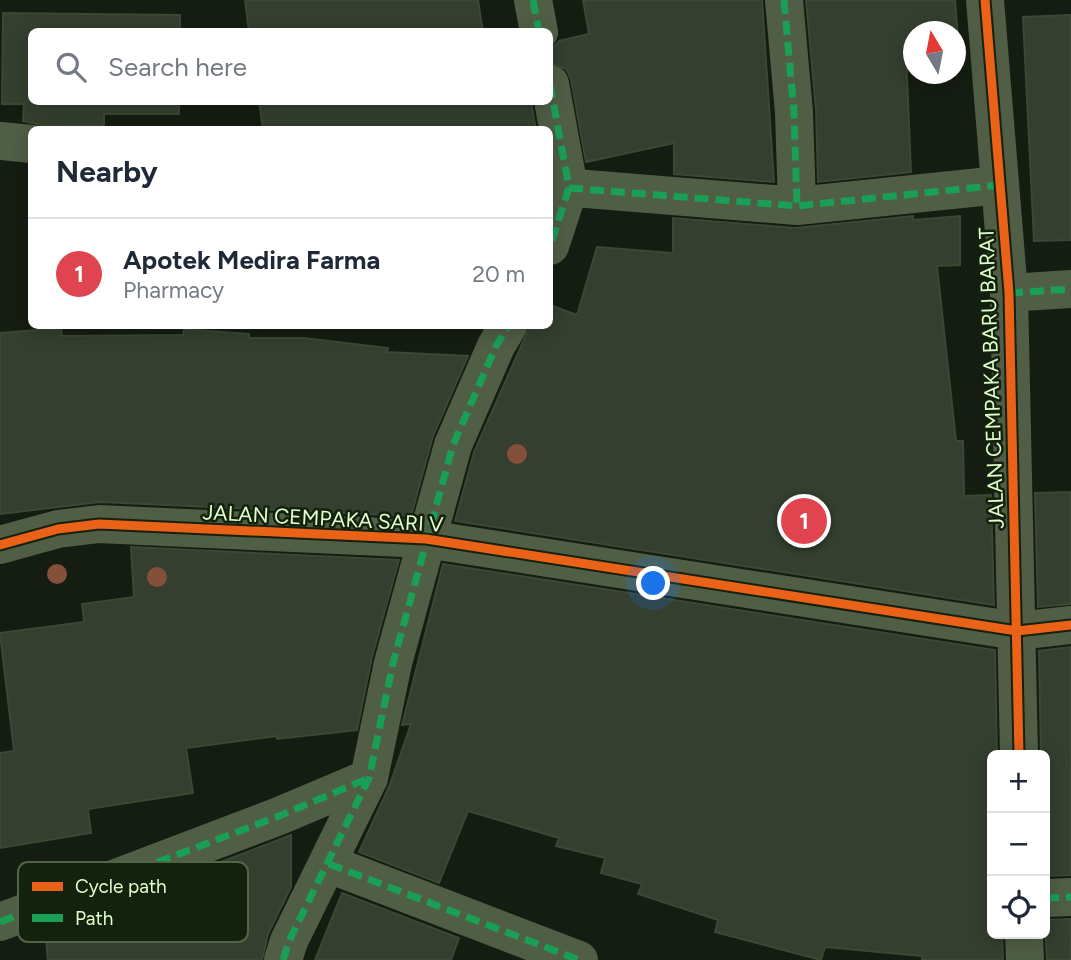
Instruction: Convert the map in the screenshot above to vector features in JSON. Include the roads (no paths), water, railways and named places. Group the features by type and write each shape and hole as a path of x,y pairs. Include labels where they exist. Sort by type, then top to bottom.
{"street":[{"path":"533,0 538,28"},
{"path":"784,0 794,112 797,206"},
{"name":"JALAN CEMPAKA BARU BARAT","path":"985,0 1009,293 1019,750"},
{"path":"552,105 559,187 553,226"},
{"path":"0,141 28,144"},
{"path":"559,187 797,206 1000,185"},
{"path":"1009,293 1071,289"},
{"path":"283,960 289,941 369,778 393,663 453,445 496,346 506,329"},
{"name":"JALAN CEMPAKA SARI V","path":"0,545 58,529 99,524 426,539 1017,631 1071,625"},
{"path":"159,862 279,817 369,778"},
{"path":"329,864 579,960"},
{"path":"1050,898 1071,897"},
{"path":"0,922 18,915"},
{"path":"1024,939 1026,960"}],"place":[{"name":"Apotek Medira Farma","path":"804,521"}]}
